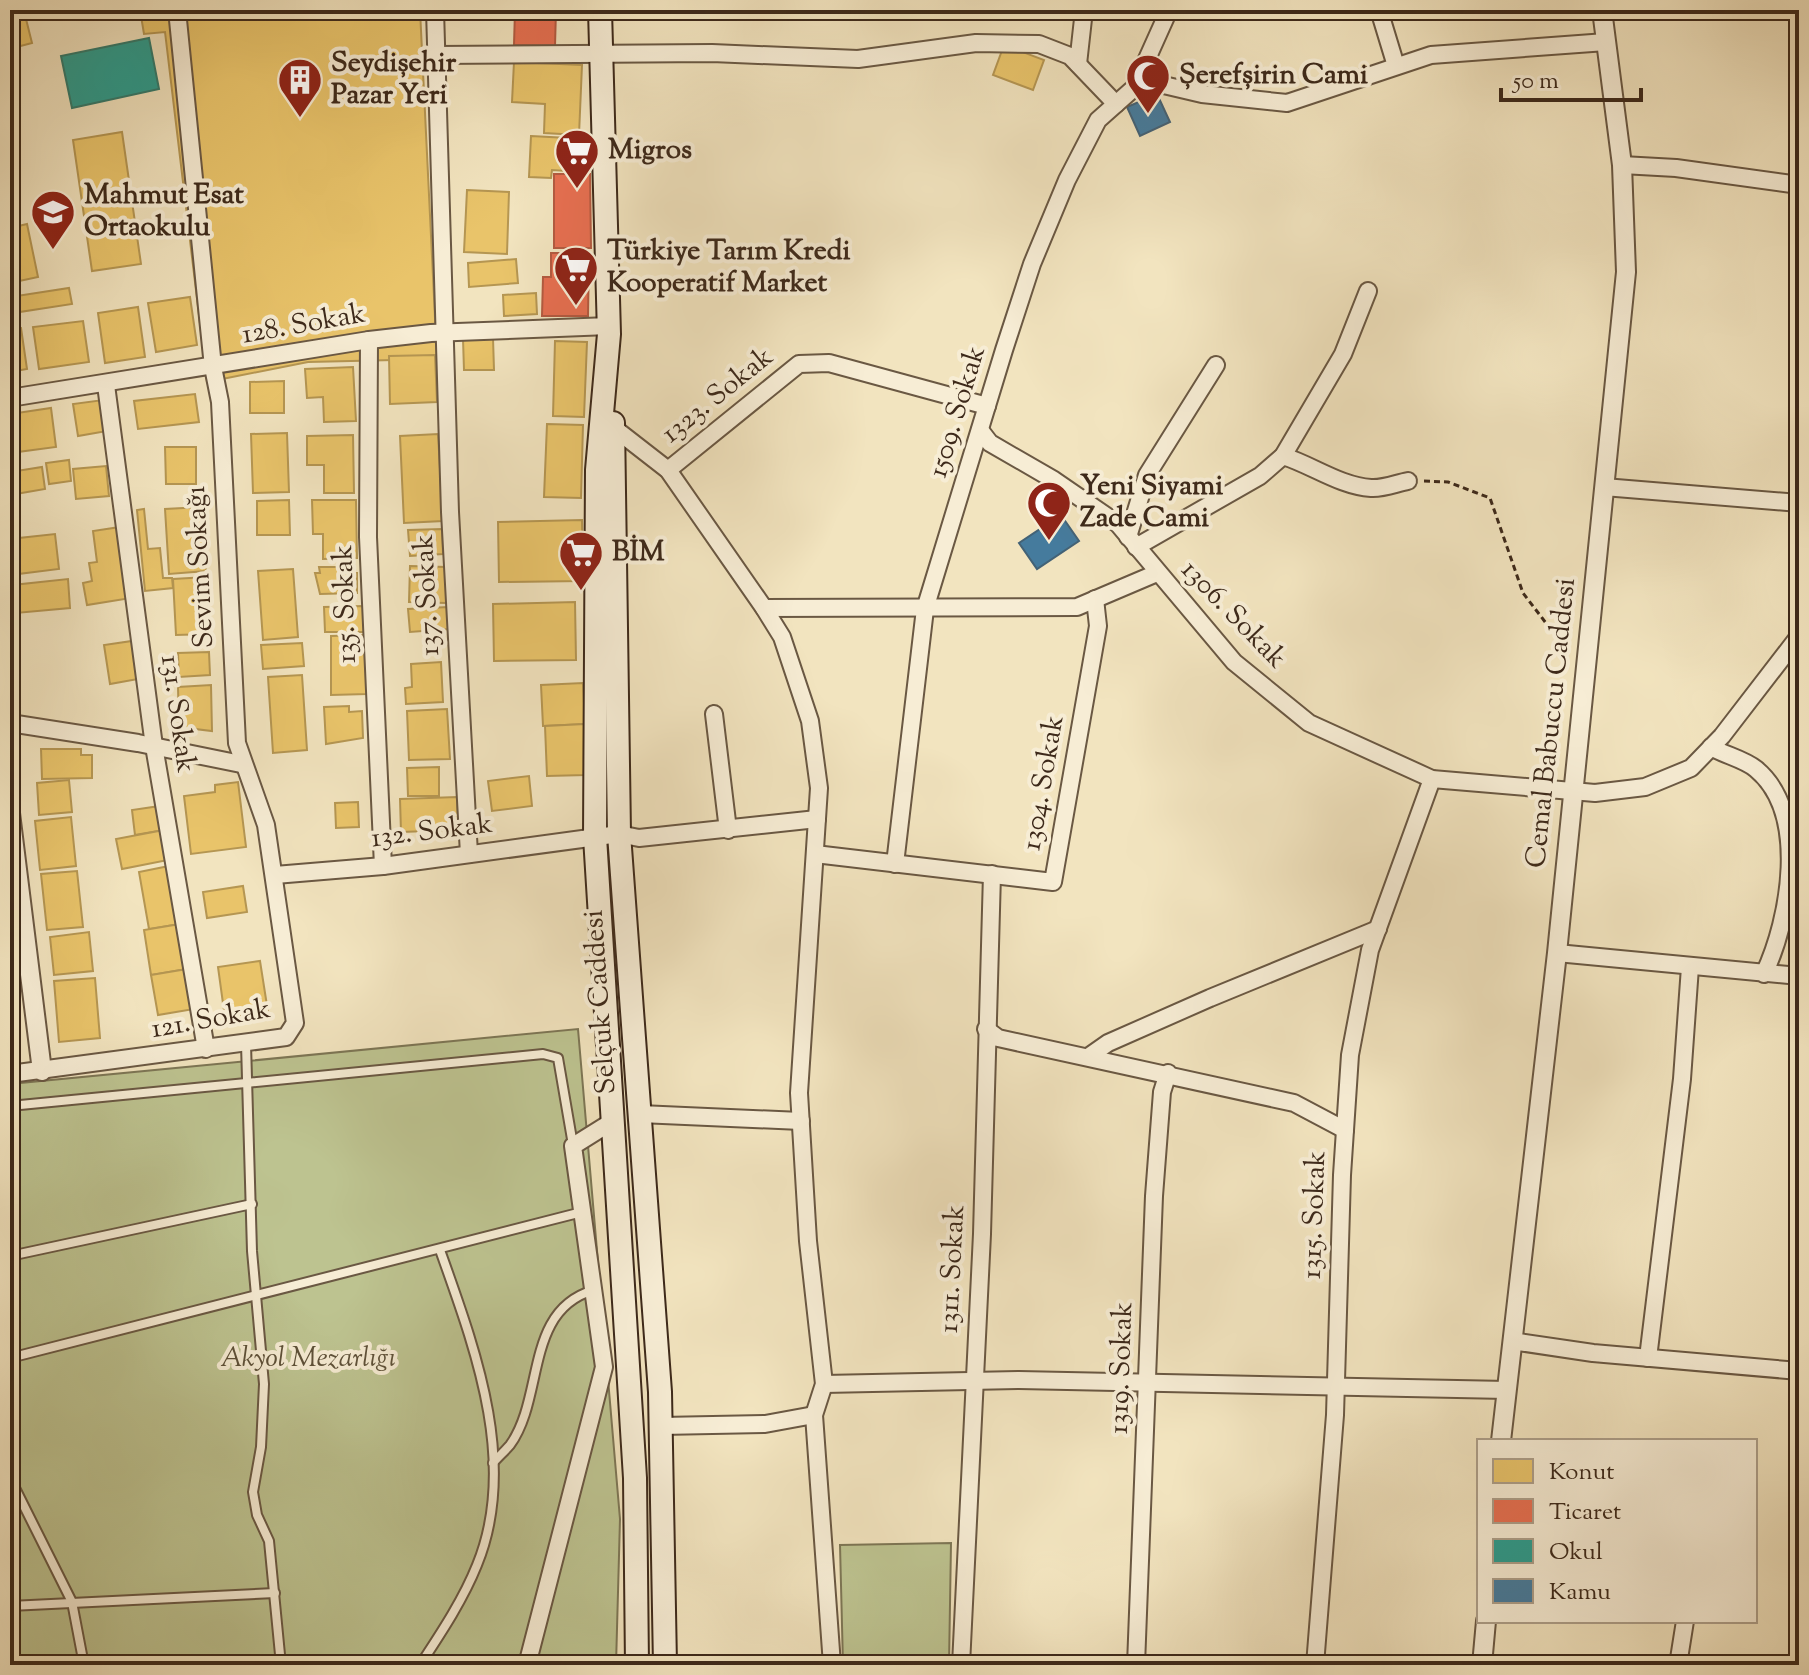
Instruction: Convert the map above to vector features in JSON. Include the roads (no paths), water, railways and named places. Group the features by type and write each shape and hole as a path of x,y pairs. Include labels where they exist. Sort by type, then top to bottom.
{"main road":[{"path":"600,10 609,330 597,470 595,837 635,1478 637,1665"},
{"name":"Selçuk Caddesi","path":"609,330 614,428 619,834 661,1426 665,1665"}],"street":[{"name":"Sevim Sokağı","path":"177,10 213,367 220,402 230,636 241,764"},
{"name":"137. Sokak","path":"435,10 451,527 469,854"},
{"path":"1078,64 1084,10"},
{"name":"1509. Sokak","path":"895,864 925,609 1032,264 1067,180 1098,120 1134,88 1169,10"},
{"path":"1379,10 1396,66"},
{"name":"Cemal Babuccu Caddesi","path":"1501,1439 1557,953 1626,272 1622,165 1602,10"},
{"path":"1138,79 1202,94 1287,103 1431,55 1606,42"},
{"path":"436,55 712,53 858,59 976,43 1039,44 1070,56 1116,104"},
{"path":"1622,165 1676,168 1799,185"},
{"path":"1132,542 1260,476 1283,456 1343,354 1368,291"},
{"name":"128. Sokak","path":"10,398 106,385 369,340 446,332 609,330"},
{"name":"135. Sokak","path":"369,340 368,537 383,866"},
{"name":"1323. Sokak","path":"668,470 799,364 829,363 987,406"},
{"path":"1132,542 1147,475 1216,365"},
{"name":"131. Sokak","path":"106,385 154,746 206,1049"},
{"path":"614,428 668,470 764,608 782,637 810,721 819,788 799,1093 808,1241 824,1384 814,1415 832,1665"},
{"name":"1306. Sokak","path":"980,430 990,443 1054,480 1118,524 1234,662 1309,723 1432,779 1595,793 1645,787 1691,768 1799,636"},
{"path":"1283,456 1313,466 1344,483 1373,488 1408,481"},
{"path":"1604,487 1799,503"},
{"path":"764,608 1077,607 1157,573"},
{"name":"1304. Sokak","path":"815,854 1053,882 1098,626 1095,599"},
{"path":"714,714 728,830"},
{"path":"10,723 154,746 241,764"},
{"path":"1711,747 1755,768 1779,802 1790,836 1789,881 1764,974"},
{"name":"121. Sokak","path":"10,1074 286,1037 295,1023 275,875 266,825 241,764"},
{"name":"1315. Sokak","path":"1315,1665 1336,1385 1350,1055 1370,950 1432,779"},
{"path":"1779,802 1799,807"},
{"path":"10,813 42,1071"},
{"name":"132. Sokak","path":"275,875 383,866 619,834 639,838 817,819"},
{"name":"1311. Sokak","path":"961,1665 982,1234 992,874"},
{"path":"1088,1057 1108,1043 1378,929"},
{"path":"1557,953 1799,976"},
{"path":"1648,1358 1682,1079 1690,967"},
{"path":"986,1029 998,1038 1294,1103 1345,1130"},
{"name":"1319. Sokak","path":"1136,1665 1154,1196 1162,1092 1168,1073"},
{"path":"640,1114 801,1121"},
{"path":"527,1665 604,1367 573,1146 613,1121"},
{"path":"1512,1341 1648,1358 1799,1371"},
{"path":"824,1384 973,1381 1507,1390"},
{"path":"661,1426 765,1424 814,1415"},
{"path":"1482,1665 1486,1623"},
{"path":"1678,1665 1685,1623"}],"lane":[{"path":"246,1044 250,1082 255,1297 264,1384 261,1447 253,1492 257,1515 269,1541 281,1665"},
{"path":"10,1106 543,1054 558,1058 573,1146"},
{"path":"10,1256 252,1204"},
{"path":"10,1358 583,1212"},
{"path":"420,1665 479,1561 494,1479 490,1431 469,1333 440,1250"},
{"path":"493,1463 511,1444 526,1410 553,1320 563,1304 575,1295 594,1290"},
{"path":"10,1478 72,1602 84,1665"},
{"path":"10,1606 275,1593"}],"place":[{"name":"Şerefşirin Cami","path":"1148,115"},
{"name":"Seydişehir Pazar Yeri","path":"300,119"},
{"name":"Migros","path":"577,190"},
{"name":"Mahmut Esat Ortaokulu","path":"53,251"},
{"name":"Türkiye Tarım Kredi Kooperatif Market","path":"576,307"},
{"name":"Yeni Siyami Zade Cami","path":"1049,542"},
{"name":"BİM","path":"581,592"}],"park label":[{"name":"Akyol Mezarlığı","path":"308,1359"}]}
